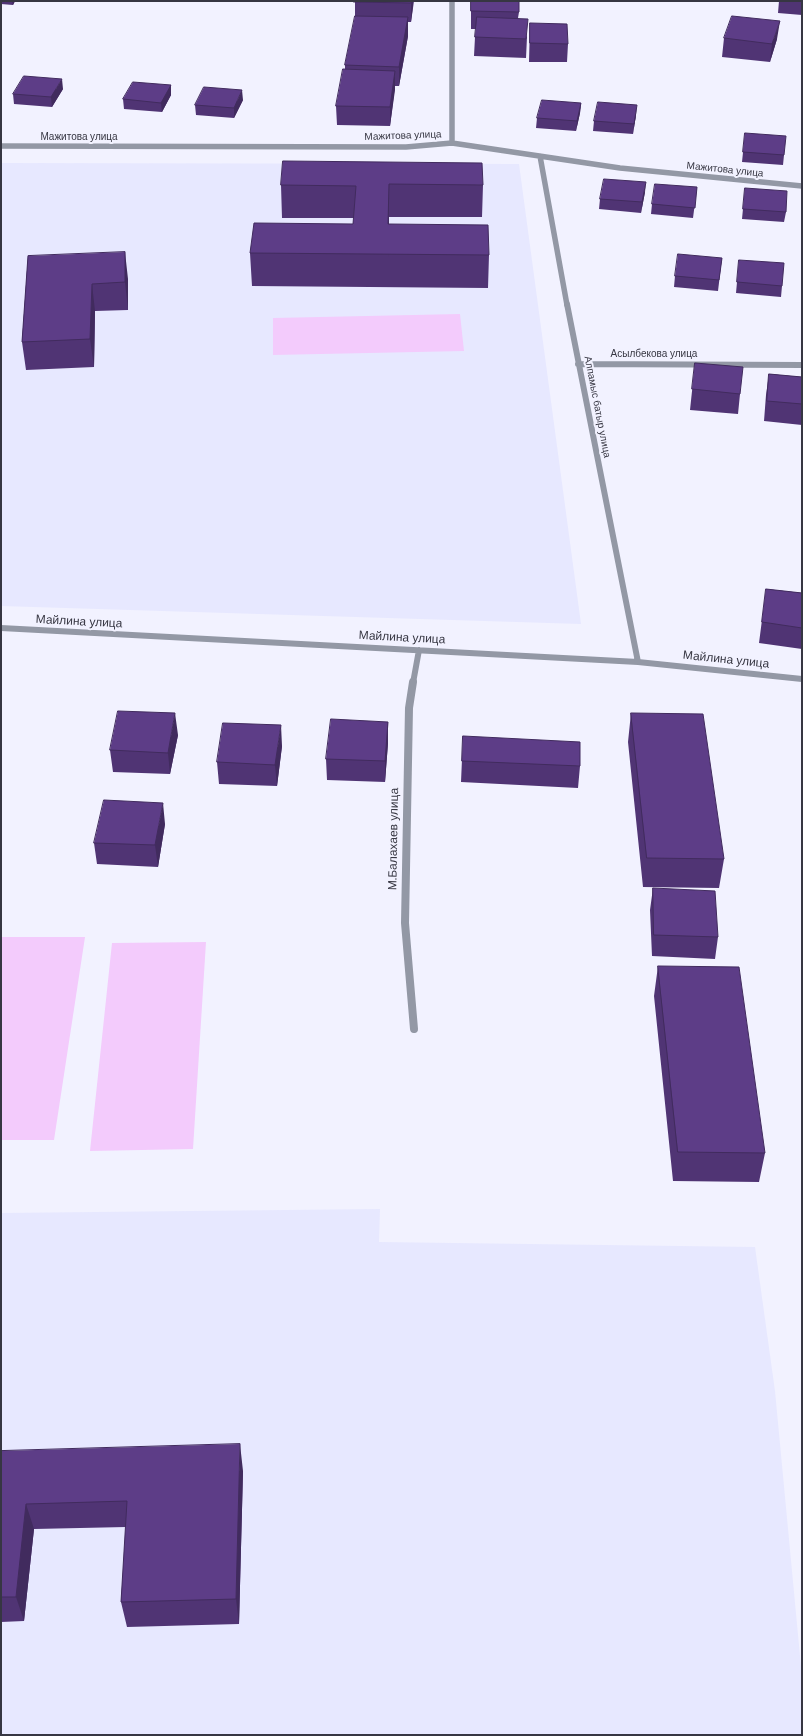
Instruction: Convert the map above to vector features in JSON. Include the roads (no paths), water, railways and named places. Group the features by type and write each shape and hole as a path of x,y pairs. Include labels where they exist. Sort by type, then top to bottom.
{"street":[{"path":"452,1 452,143"},
{"name":"Мажитова улица","path":"1,146 406,147 452,143 620,168 802,186"},
{"name":"Алпамыс батыр улица","path":"540,156 578,364 638,662"},
{"name":"Асылбекова улица","path":"578,364 802,365"},
{"name":"Майлина улица","path":"1,628 638,662 802,679"},
{"name":"М.Балахаев улица","path":"414,1029 405,915 409,708 419,650"}]}
